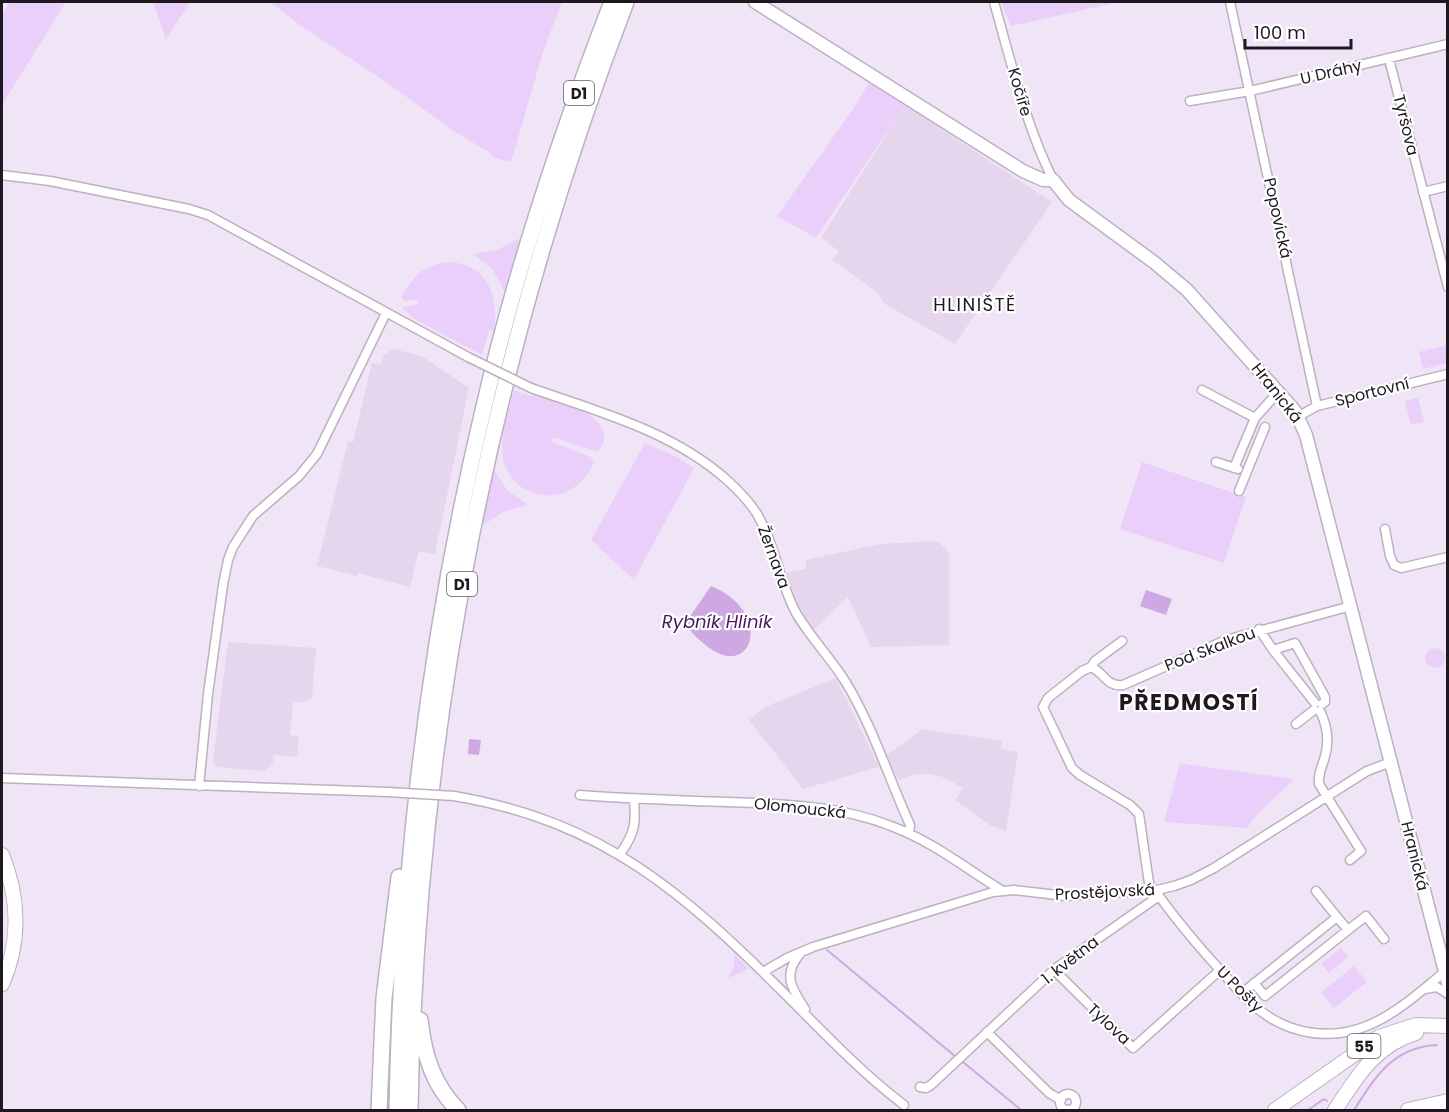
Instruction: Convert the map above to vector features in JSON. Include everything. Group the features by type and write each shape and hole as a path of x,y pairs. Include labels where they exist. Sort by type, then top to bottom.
{"highway":[{"name":"D1","path":"397,1110 407,896 418,777 452,556 482,415 502,336 547,184 612,2"},
{"name":"D1","path":"410,1110 420,897 439,732 454,633 480,492 502,392 566,165 626,2"},
{"path":"379,1110 384,999 390,941 418,777"},
{"path":"415,973 426,1058 441,1090 458,1110"}],"main road":[{"path":"755,2 1023,171 1042,180 1053,180"},
{"name":"Hranická","path":"1053,180 1069,200 1182,285 1279,391 1299,417 1306,435 1447,975"},
{"path":"2,855 12,890 16,924 14,949 2,984"},
{"path":"1426,1024 1439,1020 1448,1012"},
{"name":"55","path":"1275,1110 1379,1037 1404,1028 1426,1024 1448,1027"},
{"path":"1335,1110 1365,1065 1386,1047 1413,1034 1448,1027"},
{"path":"1408,1110 1448,1101"}],"street":[{"name":"Kočíře","path":"994,2 1029,125 1053,180"},
{"name":"Popovická","path":"1230,2 1317,406"},
{"name":"U Dráhy","path":"1250,91 1448,44"},
{"name":"Tyršova","path":"1389,59 1448,287"},
{"path":"1190,101 1250,91"},
{"name":"Žernava","path":"2,176 61,183 208,215 468,357 531,388 645,428 699,457 745,497 763,526 786,593 855,700 907,818 909,833"},
{"path":"1423,192 1448,186"},
{"path":"199,786 208,694 223,585 233,547 253,516 299,476 316,454 386,313"},
{"name":"Sportovní","path":"1299,417 1317,406 1448,374"},
{"path":"1202,390 1255,418"},
{"path":"1234,468 1255,418 1279,391"},
{"path":"1239,491 1265,427"},
{"path":"1216,462 1246,472"},
{"path":"1385,529 1394,566 1401,568 1448,557"},
{"name":"Pod Skalkou","path":"1091,667 1111,684 1123,685 1217,643 1259,629 1351,606"},
{"path":"1259,629 1318,707 1326,725 1328,740 1318,781 1361,851 1350,860"},
{"path":"1122,640 1095,661 1091,667 1082,671 1048,698 1043,705 1043,710 1072,768 1130,805 1139,814 1156,892"},
{"path":"1273,650 1295,644 1325,697 1325,702 1296,724"},
{"name":"Prostějovská","path":"763,972 802,952 968,898 1001,890 1060,896 1156,892 1174,886 1199,877 1370,770 1391,762"},
{"path":"2,778 454,796 539,816 620,854 678,895 763,972 870,1077 904,1105"},
{"name":"Olomoucká","path":"580,795 817,807 865,817 909,833 940,850 1001,890"},
{"path":"620,854 634,830 636,820 634,799"},
{"path":"1316,891 1348,930"},
{"name":"U Pošty","path":"1156,892 1186,933 1256,1008 1277,1022 1303,1032 1328,1035 1348,1032 1369,1025 1389,1015 1416,993 1447,975"},
{"name":"1. května","path":"920,1088 931,1086 1053,970 1156,892"},
{"path":"1254,983 1265,996 1366,916 1384,939"},
{"path":"1242,993 1337,917"},
{"path":"802,952 793,964 790,982 795,994 815,1024"},
{"name":"Tylova","path":"1053,970 1133,1048 1220,970"},
{"path":"1416,993 1437,987 1448,994"},
{"path":"987,1032 1051,1095 1061,1100"}],"shaded area":[{"path":"10,2 66,2 2,105 2,14"},
{"path":"153,2 190,2 166,39"},
{"path":"270,2 562,2 543,52 511,162 494,158 490,153 452,130 386,82 301,26"},
{"path":"1001,2 1119,2 1011,26"},
{"path":"869,83 905,105 816,238 777,216"},
{"path":"905,105 1052,202 955,344 885,304 877,292 832,260 839,251 821,238"},
{"path":"518,239 521,240 507,292 505,292 493,270 474,254 497,250"},
{"path":"440,263 462,264 482,275 492,294 495,306 494,331 489,330 482,355 412,318 402,307 418,304 417,299 405,301 401,297 420,273"},
{"path":"1447,345 1447,363 1423,369 1419,352"},
{"path":"393,349 422,356 469,388 435,554 419,551 410,587 358,573 357,576 317,566 348,441 353,442 372,363 381,365 384,355"},
{"path":"514,390 565,403 587,413 601,427 604,440 597,452 553,437 552,442 591,457 593,461 591,469 578,484 567,492 541,495 528,491 517,484 508,473 503,459 502,441"},
{"path":"1418,398 1424,422 1411,425 1405,401"},
{"path":"645,443 677,457 694,468 634,580 591,540"},
{"path":"1142,462 1246,497 1224,563 1120,529"},
{"path":"493,468 507,490 527,504 505,511 483,525 481,524"},
{"path":"938,541 949,552 949,645 871,647 848,597 806,637 793,620 774,575 806,569 806,560 880,544"},
{"path":"228,642 316,648 312,698 293,703 290,735 299,736 297,757 273,755 273,763 264,771 216,767 213,760"},
{"path":"1435,648 1442,651 1445,658 1442,665 1435,668 1428,665 1425,658 1428,651"},
{"path":"836,678 879,767 803,789 749,720 765,707"},
{"path":"923,729 1002,741 1001,749 1018,752 1006,831 990,825 955,800 963,788 943,777 916,774 898,780 887,755"},
{"path":"1180,763 1294,779 1256,816 1247,828 1164,822"},
{"path":"1341,948 1348,957 1329,973 1321,964"},
{"path":"734,954 749,969 728,978 734,966"},
{"path":"1354,966 1367,982 1334,1008 1321,992"}],"water":[{"name":"Rybník Hliník","path":"711,586 731,598 744,612 750,627 750,640 744,651 734,656 720,654 703,643 695,636 686,622"},
{"path":"1146,590 1172,599 1166,615 1140,606"},
{"path":"469,739 481,740 479,755 468,754"}],"waterway":[{"path":"827,950 956,1057"},
{"path":"1354,1110 1378,1075 1397,1058 1408,1051 1437,1045"},
{"path":"963,1062 1021,1110"},
{"path":"1308,1110 1324,1099 1327,1101"}],"district":[{"name":"HLINIŠTĚ","path":"975,304"},
{"name":"PŘEDMOSTÍ","path":"1189,702"}]}
